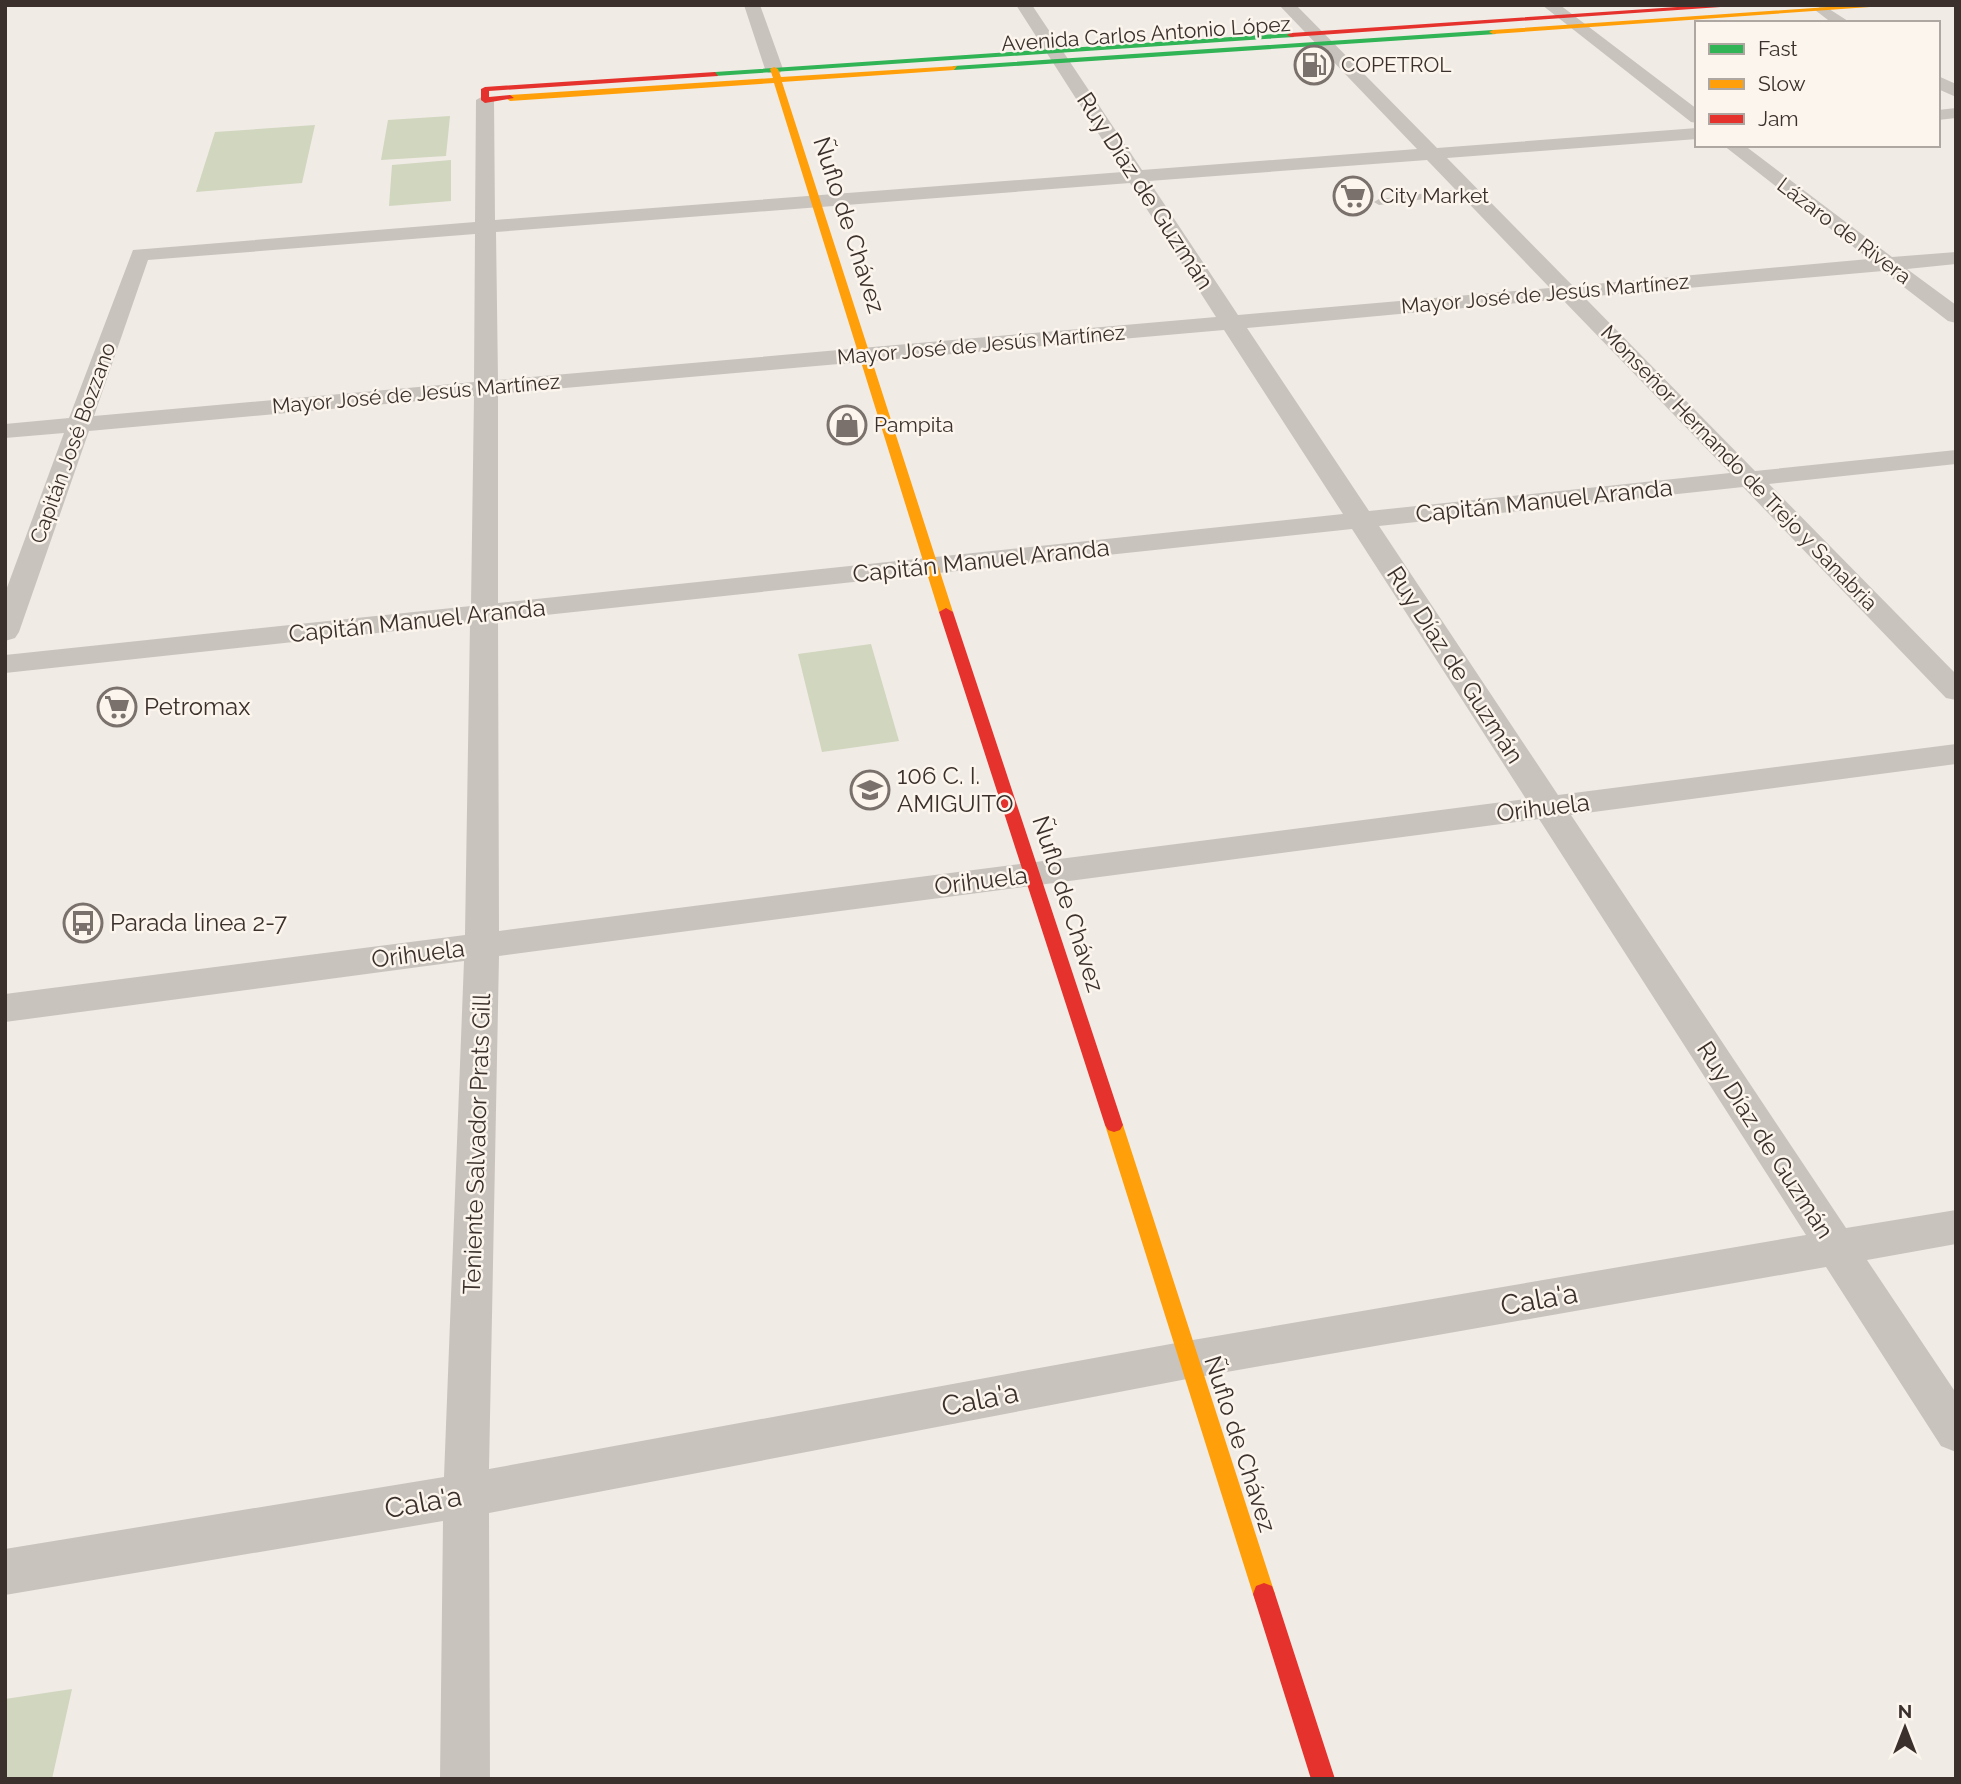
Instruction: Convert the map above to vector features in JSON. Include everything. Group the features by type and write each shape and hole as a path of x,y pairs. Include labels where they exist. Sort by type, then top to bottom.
{"main road":[{"name":"Avenida Carlos Antonio López","path":"1571,22 1745,5"},
{"name":"Avenida Carlos Antonio López","path":"485,94 1571,22 1894,5"},
{"name":"Ñuflo de Chávez","path":"776,75 931,566 1034,874 1322,1779"}],"street":[{"name":"Ñuflo de Chávez","path":"752,5 776,75"},
{"name":"Ruy Díaz de Guzmán","path":"1024,5 1956,1431"},
{"name":"Monseñor Hernando de Trejo y Sanabria","path":"1287,5 1956,691"},
{"path":"1550,5 1695,116"},
{"path":"1819,8 1840,21"},
{"path":"1940,82 1956,92"},
{"name":"Teniente Salvador Prats Gill","path":"465,1779 467,1495 482,946 487,226 485,94"},
{"path":"487,226 1695,133"},
{"name":"Lázaro de Rivera","path":"1735,147 1956,316"},
{"name":"Capitán José Bozzano","path":"5,632 140,254 487,226"},
{"name":"Mayor José de Jesús Martínez","path":"5,431 1956,258"},
{"name":"Capitán Manuel Aranda","path":"5,664 1956,457"},
{"name":"Orihuela","path":"5,1008 1956,754"},
{"name":"Cala'a","path":"5,1572 467,1495 1187,1360 1956,1227"}],"lane":[{"path":"1379,202 1468,191"}],"green space":[{"path":"450,116 446,156 381,160 388,120"},
{"path":"315,125 302,183 196,192 215,132"},
{"path":"451,160 451,201 389,206 392,165"},
{"path":"871,644 899,741 822,752 798,654"},
{"path":"72,1689 52,1779 5,1779 5,1699"}],"traffic: fast":[{"path":"954,68 1493,32"},
{"path":"715,74 1291,35"}],"traffic: slow":[{"path":"1493,32 1894,5"},
{"path":"510,98 954,68"},
{"path":"774,69 946,612"},
{"path":"1114,1125 1264,1594"}],"traffic: jam":[{"path":"1291,35 1745,5"},
{"path":"510,98 485,100 485,89 715,74"},
{"path":"946,612 1114,1125"},
{"path":"1264,1594 1323,1779"}],"place":[{"name":"COPETROL","path":"1314,65"},
{"name":"City Market","path":"1353,196"},
{"name":"Pampita","path":"847,425"},
{"name":"Petromax","path":"117,707"},
{"name":"106 C. I. AMIGUITO","path":"870,790"},
{"name":"Parada linea 2-7","path":"83,923"}]}
